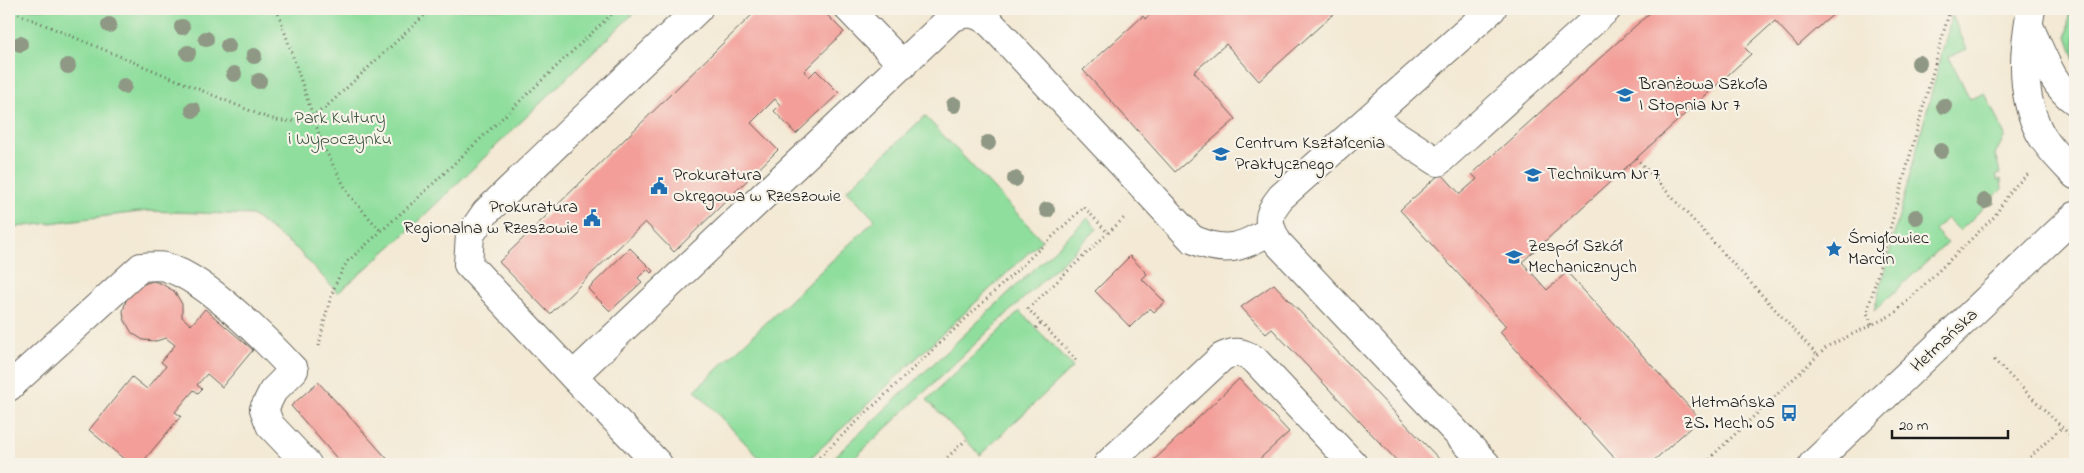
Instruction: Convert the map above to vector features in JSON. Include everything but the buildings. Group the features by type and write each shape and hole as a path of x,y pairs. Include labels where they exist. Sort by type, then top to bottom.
{"street":[{"path":"658,464 468,264 470,235 486,212 698,9"},
{"path":"850,9 903,65"},
{"path":"1486,464 1278,243 1271,230 1269,219 1272,207 1281,197 1492,9"},
{"path":"1370,118 1438,162 1607,9"},
{"path":"573,376 949,20 959,15 973,14 1001,17 1150,194 1192,239 1213,248 1236,248 1271,230"},
{"path":"2030,17 2049,69 2068,96 2075,102"},
{"path":"2030,17 2025,85 2037,127 2052,151 2075,175"},
{"name":"Hetmańska","path":"1813,464 2075,216"},
{"path":"9,387 141,267 163,266 188,276 259,334 294,370 273,391 264,408 270,425 306,464"},
{"path":"1108,464 1222,357 1232,352 1243,353 1255,360 1354,464"}],"path":[{"path":"277,9 314,116 322,146 349,195 380,230"},
{"path":"9,10 278,122 290,123 314,116 326,108 431,9"},
{"path":"294,370 310,360 318,350 328,307 341,272 348,261 380,230 420,197 617,9"},
{"path":"1872,324 1867,314 1950,9"},
{"path":"1636,158 1818,356"},
{"path":"1708,464 1711,457 1828,346 1894,314 1994,217 2012,189 2026,176"},
{"path":"1076,360 1028,310 1150,194"},
{"path":"812,464 929,354 980,302 1084,206 1108,233"},
{"path":"1036,328 1041,323"},
{"path":"926,350 929,354"},
{"path":"1994,360 2075,440"},
{"path":"2022,464 2062,426"},
{"path":"940,464 966,440"}],"green space":[{"name":"Park Kultury i Wypoczynku","path":"9,9 638,9 405,234 338,293 297,249 252,215 148,211 9,228"},
{"path":"2069,14 2075,20 2075,59 2067,36"},
{"path":"1952,15 1967,49 1949,57 1970,99 1985,93 2005,136 1995,154 2000,173 1996,175 1998,180 2001,179 2002,189 1960,231 1947,218 1935,230 1947,243 1874,311"},
{"path":"925,116 1042,240 804,464 765,464 695,390 875,220 847,190"},
{"path":"1088,218 1097,229 848,464 827,464"},
{"path":"1020,311 1073,367 980,455 927,400"}],"place":[{"name":"Branżowa Szkoła I Stopnia Nr 7","path":"1625,95"},
{"name":"Centrum Kształcenia Praktycznego","path":"1221,154"},
{"name":"Technikum Nr 7","path":"1533,175"},
{"name":"Prokuratura Okręgowa w Rzeszowie","path":"659,186"},
{"name":"Prokuratura Regionalna w Rzeszowie","path":"592,218"},
{"name":"Śmigłowiec Marcin","path":"1834,249"},
{"name":"Zespół Szkół Mechanicznych","path":"1514,257"},
{"name":"Hetmańska ZS. Mech. 05","path":"1789,413"}]}
